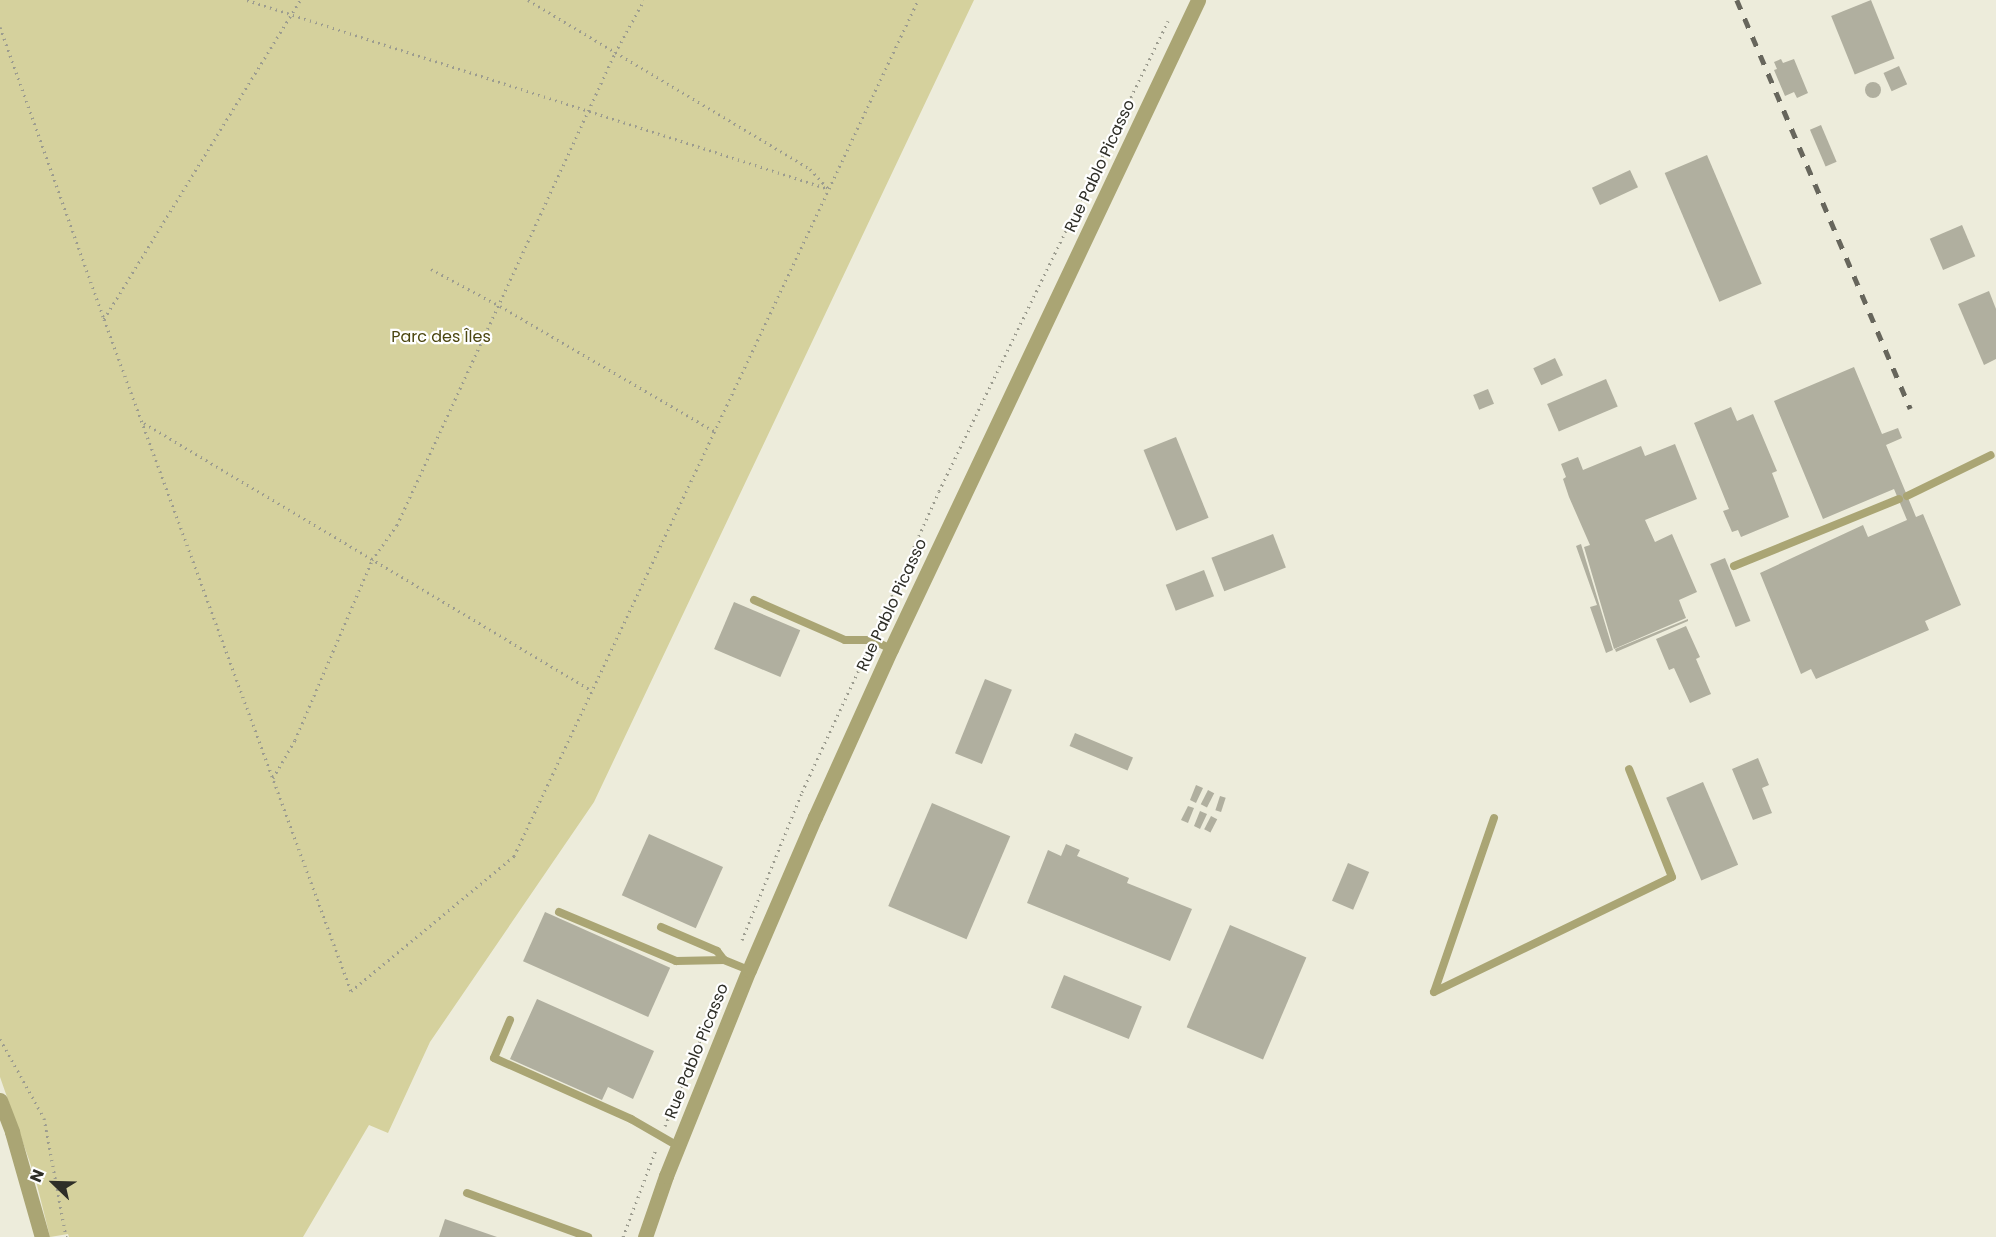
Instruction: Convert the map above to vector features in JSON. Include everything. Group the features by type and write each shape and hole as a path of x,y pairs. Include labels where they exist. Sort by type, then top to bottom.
{"street":[{"name":"Rue Pablo Picasso","path":"645,1237 678,1146 748,970 891,649 1198,0"},
{"path":"0,1100 12,1132 42,1237"}],"lane":[{"path":"1907,496 1991,455"},
{"path":"1734,566 1899,500"},
{"path":"754,600 845,640 872,640 891,649"},
{"path":"1494,818 1434,992 1672,877 1629,769"},
{"path":"559,912 676,961 724,960 748,970"},
{"path":"661,927 717,951 724,960"},
{"path":"510,1020 494,1058 631,1119 678,1146"},
{"path":"467,1192 583,1236"}],"path":[{"path":"247,0 829,189"},
{"path":"104,319 300,0"},
{"path":"528,0 810,169 829,189"},
{"path":"273,778 295,740 372,560 398,525 590,113 615,53 644,0"},
{"path":"0,27 104,319 351,991 514,856 918,0"},
{"path":"432,269 714,431"},
{"path":"143,423 591,690"},
{"path":"0,1039 44,1118 66,1237"}],"green space":[{"name":"Parc des Îles","path":"0,0 974,0 594,802 430,1042 388,1133 369,1125 303,1237 69,1237 68,1234 50,1237 35,1177 0,1077"}],"building":[{"path":"1871,0 1895,58 1855,75 1831,16"},
{"path":"1781,59 1783,63 1794,59 1808,93 1797,98 1794,92 1785,96 1774,70 1777,69 1774,62"},
{"path":"1899,66 1907,84 1892,91 1883,73"},
{"path":"1870,82 1876,82 1881,90 1879,96 1870,98 1865,93 1865,87"},
{"path":"1821,125 1837,162 1826,167 1810,130"},
{"path":"1707,155 1762,284 1719,302 1665,173"},
{"path":"1630,170 1638,187 1600,205 1592,188"},
{"path":"1962,225 1975,256 1943,270 1930,239"},
{"path":"1989,291 1996,309 1996,359 1984,365 1958,304"},
{"path":"1555,358 1563,375 1541,385 1533,368"},
{"path":"1854,367 1882,434 1898,428 1902,438 1886,445 1916,517 1923,514 1961,605 1925,621 1929,630 1816,679 1811,669 1801,674 1760,573 1863,525 1868,537 1907,520 1894,489 1823,519 1774,401"},
{"path":"1606,379 1618,407 1559,432 1547,404"},
{"path":"1488,389 1494,404 1479,410 1473,395"},
{"path":"1731,407 1737,421 1753,414 1777,471 1772,473 1789,517 1741,537 1738,530 1732,532 1723,511 1729,509 1694,423"},
{"path":"1176,437 1209,518 1176,531 1144,450"},
{"path":"1675,444 1697,499 1645,520 1655,542 1672,534 1697,592 1679,600 1686,618 1614,649 1584,547 1590,545 1569,497 1561,464 1578,457 1583,470 1641,446 1645,456"},
{"path":"1273,534 1286,568 1224,591 1211,558"},
{"path":"1581,544 1613,650 1606,653 1590,607 1597,605 1576,546"},
{"path":"1725,558 1750,621 1736,627 1710,564"},
{"path":"1204,570 1214,596 1176,611 1166,585"},
{"path":"734,602 800,630 780,677 714,649"},
{"path":"1688,619 1688,621 1616,652 1615,649"},
{"path":"1686,626 1700,657 1696,659 1711,694 1690,703 1674,668 1669,670 1656,639"},
{"path":"985,679 1012,690 982,764 955,753"},
{"path":"1075,733 1133,758 1128,771 1070,746"},
{"path":"1758,758 1769,785 1762,788 1772,813 1753,820 1732,769"},
{"path":"1703,782 1738,865 1701,880 1666,798"},
{"path":"1196,785 1203,788 1196,803 1190,800"},
{"path":"1208,790 1214,793 1207,807 1201,804"},
{"path":"1220,796 1226,798 1221,812 1215,810"},
{"path":"932,803 1010,836 966,939 888,906"},
{"path":"1188,806 1194,808 1188,823 1181,820"},
{"path":"1200,811 1207,814 1200,829 1194,826"},
{"path":"1211,816 1217,819 1210,833 1204,829"},
{"path":"649,834 723,867 696,928 622,895"},
{"path":"1066,844 1080,850 1077,856 1129,878 1127,883 1192,909 1170,961 1027,903 1048,850 1061,856"},
{"path":"1348,863 1369,872 1353,910 1332,901"},
{"path":"545,912 670,968 648,1017 523,961"},
{"path":"1230,925 1306,957 1263,1060 1187,1027"},
{"path":"1064,975 1142,1006 1129,1039 1051,1007"},
{"path":"537,999 654,1051 633,1099 608,1087 602,1100 510,1059"},
{"path":"445,1219 497,1237 439,1237"}],"railway":[{"path":"1737,0 1911,409"}]}
